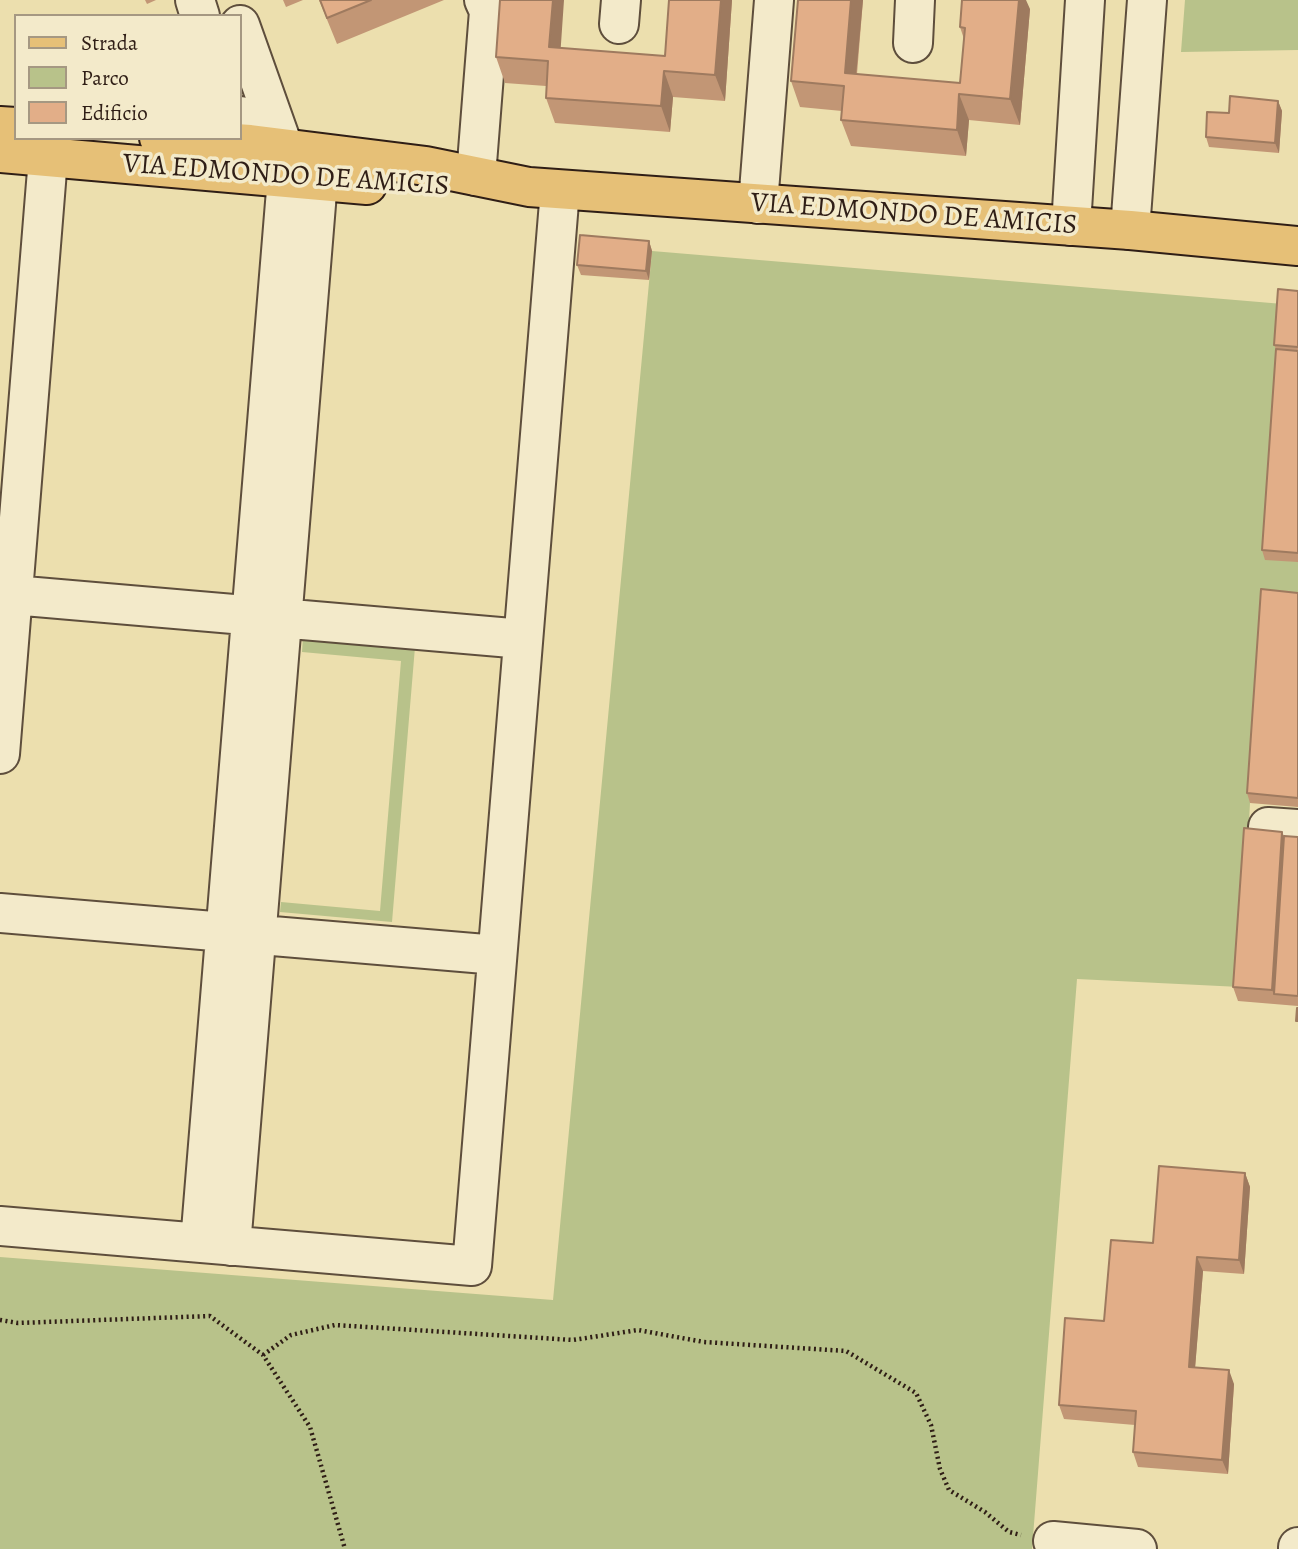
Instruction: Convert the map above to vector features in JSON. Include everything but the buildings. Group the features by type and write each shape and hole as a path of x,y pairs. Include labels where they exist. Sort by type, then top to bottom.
{"main road":[{"name":"VIA EDMONDO DE AMICIS","path":"203,140 433,190 545,189 1130,230 1298,246"},
{"name":"VIA EDMONDO DE AMICIS","path":"0,153 48,158 272,157 426,166 545,189"}],"street":[{"path":"475,176 489,11 484,0"},
{"path":"758,204 774,0"},
{"path":"913,43 915,0"},
{"path":"1072,226 1085,0"},
{"path":"1130,230 1147,0"},
{"path":"216,1244 267,617 272,157 242,33"},
{"path":"0,754 48,158"},
{"path":"1075,172 1134,175"},
{"path":"0,1226 472,1266 523,639 545,189"},
{"path":"13,595 523,639"},
{"path":"0,913 497,955"},
{"path":"1053,1541 1137,1549"}],"path":[{"path":"0,1320 18,1323 210,1315 263,1355 310,1427 345,1549"},
{"path":"263,1355 291,1335 335,1325 573,1340 638,1330 704,1342 846,1351 916,1393 931,1425 940,1469 949,1490 985,1512 1009,1532 1053,1541"}],"green space":[{"path":"1185,0 1298,0 1298,50 1181,52"},
{"path":"652,251 1283,304 1298,603 1262,656 1250,803 1240,987 1077,979 1032,1549 0,1549 0,1257 553,1300"},
{"path":"303,637 415,647 392,922 280,912 281,902 380,911 401,661 302,652"}]}
